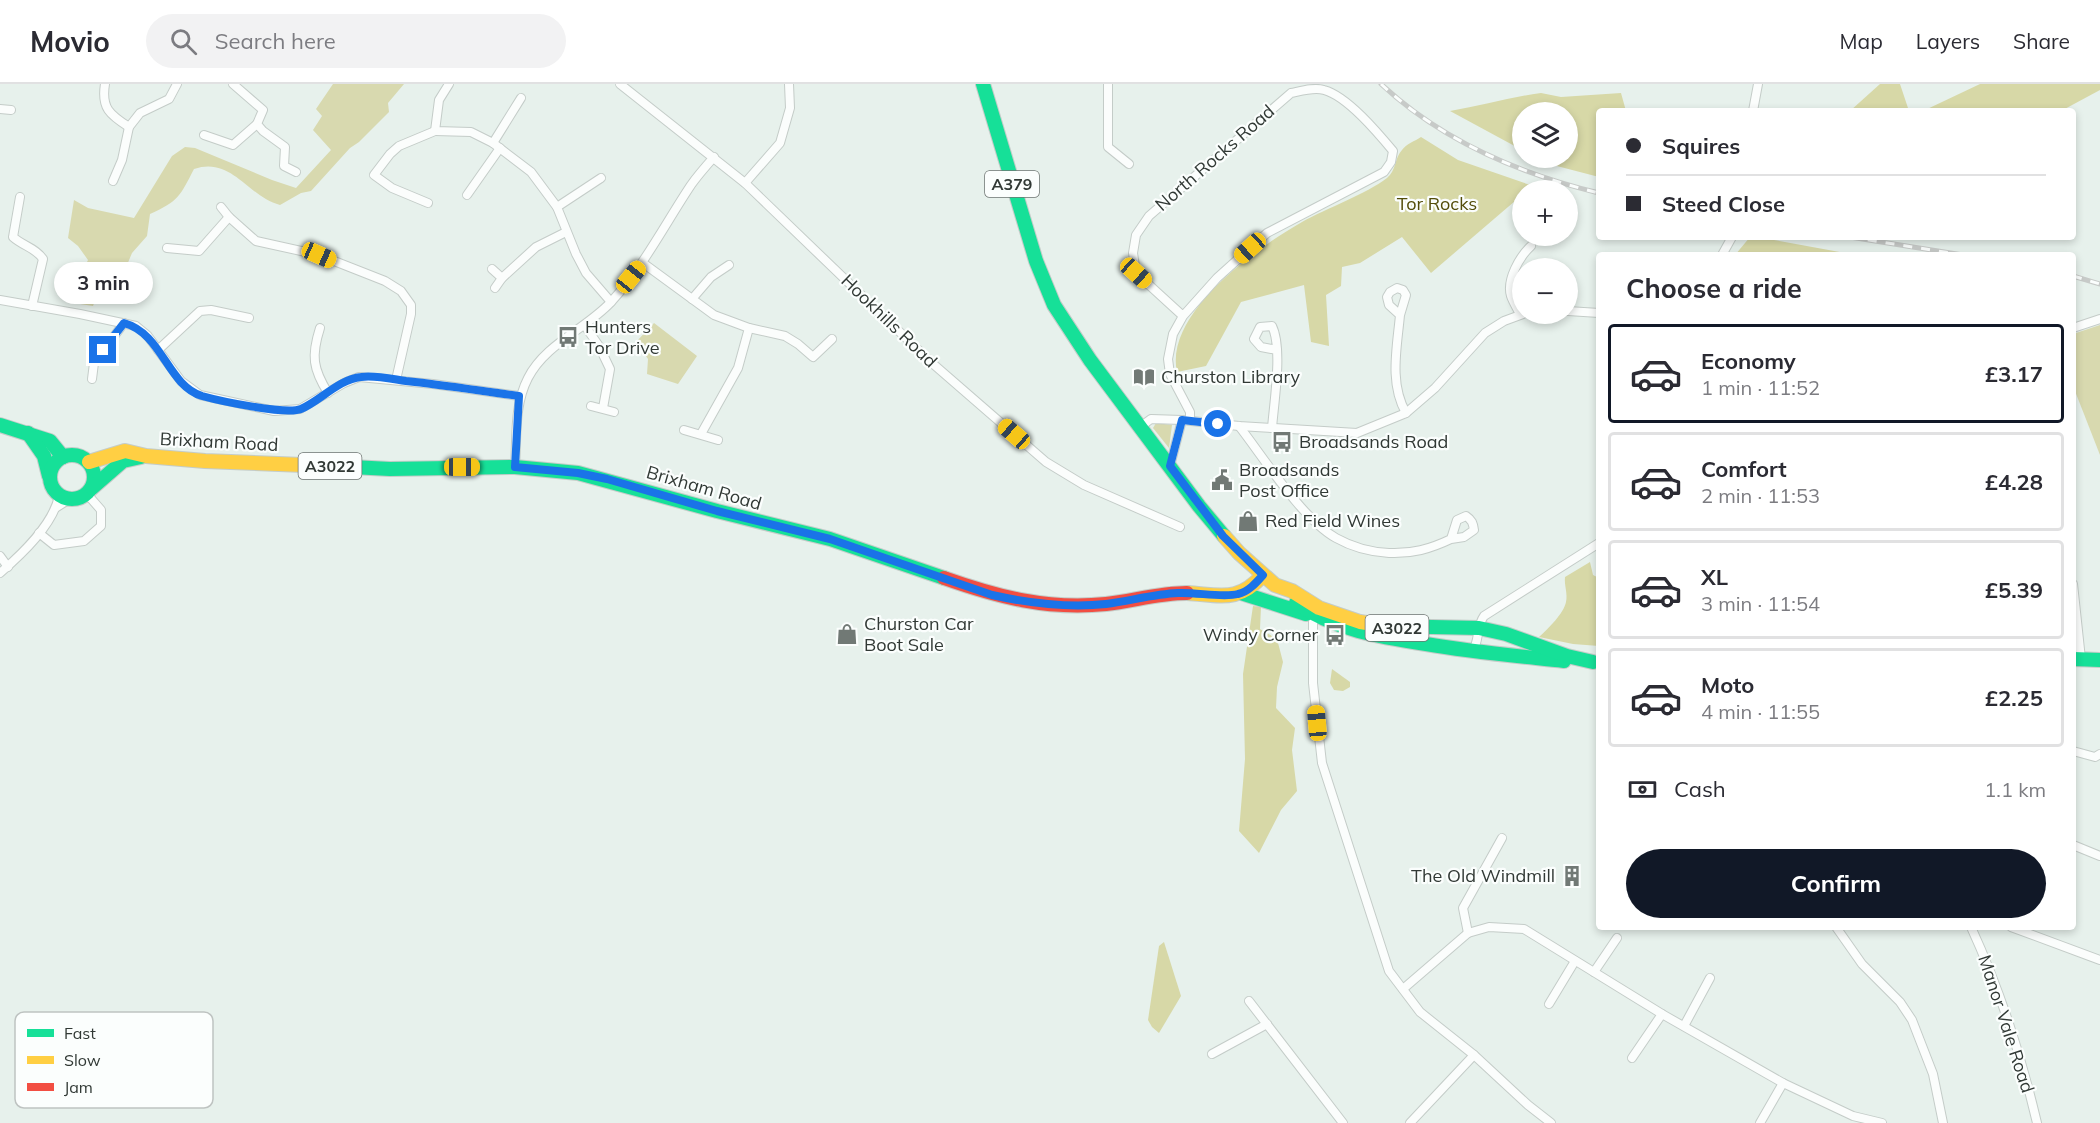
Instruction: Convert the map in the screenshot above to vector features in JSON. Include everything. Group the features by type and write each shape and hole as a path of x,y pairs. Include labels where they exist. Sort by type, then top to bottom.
{"main road":[{"name":"A379","path":"983,84 1036,261 1054,305 1079,344 1223,536 1263,575"},
{"path":"0,425 50,441 63,457 55,462 50,476"},
{"path":"28,433 44,456 52,487 61,501"},
{"name":"Brixham Road","path":"63,457 77,455 89,462 125,451 146,456 390,469 515,467 578,473 830,539 965,587 1012,600 1058,604 1103,604 1170,593 1234,595 1241,593 1315,613"},
{"name":"Brixham Road","path":"61,501 77,499 123,461 146,456"},
{"path":"89,462 94,472 89,491"},
{"path":"1241,593 1263,575 1315,613"},
{"name":"A3022","path":"1315,613 1395,628 1479,628 1506,634 1567,656 1596,662"},
{"name":"A3022","path":"1315,613 1360,633 1472,652 1596,662"},
{"path":"2077,659 2100,660"}],"street":[{"path":"105,84 104,105 113,117 129,127"},
{"path":"114,181 122,160 129,127 140,113 169,99 177,84"},
{"path":"204,135 233,145 257,124 263,110 233,84"},
{"path":"435,131 440,100 449,84"},
{"name":"Hookhills Road","path":"620,84 745,183 932,363 1046,462 1084,485 1180,526"},
{"path":"745,183 780,143 790,108 789,84"},
{"path":"1108,84 1108,147 1129,164"},
{"path":"1754,108 1758,84"},
{"name":"North Rocks Road","path":"1183,316 1136,273 1133,253 1136,235 1149,216 1291,93 1309,89 1324,90 1367,121 1394,151 1391,162 1384,172 1267,233 1217,278 1183,316 1173,334 1168,359 1170,374 1190,412 1186,420"},
{"path":"467,195 521,98"},
{"path":"0,109 11,110"},
{"path":"257,124 262,131 285,147 284,166 296,172"},
{"path":"428,204 392,188 374,175 399,146 435,131 471,132 496,146 531,172 557,207 566,232 586,273 611,302"},
{"path":"515,467 519,396 529,375 540,358 585,326 611,302 643,263 692,184 714,157"},
{"path":"557,207 601,178"},
{"path":"20,197 13,237 19,243 38,251 43,259 32,306"},
{"path":"221,207 256,241 319,255 385,281 401,291 411,305 411,314 396,380"},
{"path":"167,248 199,251 229,217"},
{"path":"495,288 502,278 536,247 566,232"},
{"path":"1521,258 1531,246"},
{"path":"643,263 714,315 749,328 784,336 813,357"},
{"path":"692,299 711,278 729,265"},
{"path":"492,269 502,278"},
{"path":"1512,282 1510,294 1512,297"},
{"path":"0,300 136,326 147,335 181,381 200,395 274,411 300,410 359,377 519,396"},
{"path":"159,350 200,311 211,310 249,318"},
{"path":"1578,312 1596,313"},
{"path":"1400,315 1395,368 1399,400 1406,413"},
{"path":"1140,427 1151,419 1357,433 1406,413 1435,388 1485,333 1512,319"},
{"path":"2076,327 2100,319"},
{"path":"92,379 94,363 124,323"},
{"path":"585,326 599,346 610,369 603,408"},
{"path":"320,328 314,363 317,376 328,393"},
{"path":"701,434 738,368 749,328"},
{"path":"806,366 832,339"},
{"path":"1272,428 1277,350"},
{"path":"591,406 615,412"},
{"path":"1170,466 1186,420"},
{"path":"1239,426 1304,511 1334,537 1374,552 1398,553 1433,548 1451,539"},
{"path":"684,430 718,440"},
{"path":"39,533 54,545 84,541 101,526 101,510 89,491"},
{"path":"0,573 39,533 61,501"},
{"path":"1472,652 1476,646 1484,616 1596,545"},
{"path":"0,556 8,567"},
{"path":"1315,613 1313,683 1322,763 1389,971 1420,1012 1474,1055 1551,1123"},
{"path":"2076,640 2077,659"},
{"path":"2076,752 2096,757 2100,754"},
{"path":"1467,933 1462,908 1502,838"},
{"path":"2076,846 2100,856"},
{"path":"1403,989 1467,933 1489,927 1524,929 1662,1014 1783,1083 1852,1120 1882,1123"},
{"path":"1838,930 1862,964 1900,1002 1912,1020 1933,1074 1943,1123"},
{"name":"Manor Vale Road","path":"1973,930 1992,971 2020,1054 2037,1123"},
{"path":"2019,930 2100,960"},
{"path":"1594,972 1617,938"},
{"path":"1549,1004 1575,961"},
{"path":"1684,1026 1710,978"},
{"path":"1249,1001 1343,1123"},
{"path":"1632,1058 1662,1014"},
{"path":"1212,1054 1267,1024"},
{"path":"1410,1123 1474,1055"},
{"path":"1760,1123 1783,1083"}],"green space":[{"path":"333,84 404,84 388,103 389,112 350,148 311,191 301,193 280,205 269,201 239,179 219,168 207,166 194,169 178,197 150,214 147,236 132,253 127,265 100,287 93,306 67,302 88,260 78,246 68,238 74,200 88,208 134,218 172,156 185,147 195,148 296,188 331,150 313,130 322,116 316,109"},
{"path":"1880,84 1900,84 1908,108 1853,108"},
{"path":"1980,84 2100,84 2100,90 2067,108 1929,108"},
{"path":"1541,93 1561,97 1621,93 1625,108 1596,108 1596,176 1564,168 1578,168 1578,102 1512,102 1512,145 1450,111"},
{"name":"Tor Rocks","path":"1421,137 1458,160 1516,180 1512,180 1512,204 1431,273 1402,237 1360,263 1342,267 1341,286 1326,295 1329,346 1311,342 1304,285 1241,302 1206,366 1177,372 1177,350 1185,327 1199,305 1218,284 1283,233 1387,178 1398,156 1408,144"},
{"path":"1748,240 1774,240 1840,252 1738,252"},
{"path":"654,323 697,356 678,384 647,374 648,359 636,342"},
{"path":"2100,325 2100,455 2076,394 2076,333"},
{"path":"1156,423 1172,425 1169,448 1153,428"},
{"path":"1590,562 1593,575 1596,576 1596,646 1539,637 1555,621 1565,606 1567,596 1565,577"},
{"path":"1253,606 1261,607 1260,629 1277,639 1283,662 1277,687 1276,708 1295,728 1292,750 1297,791 1281,810 1259,853 1239,831 1245,759 1243,674"},
{"path":"1332,669 1350,682 1350,687 1343,691 1334,690 1330,683"},
{"path":"1164,942 1181,996 1159,1033 1148,1020 1159,946"}],"railway":[{"path":"1381,84 1429,122 1483,152 1540,176 1596,192"},
{"path":"1869,240 1944,252"},
{"path":"2076,277 2100,284"}],"traffic: fast":[{"path":"983,84 1036,261 1054,305 1090,360 1224,536"},
{"path":"0,425 50,441 63,457"},
{"path":"28,433 44,456 49,476"},
{"path":"72,455 81,456 88,461 93,468 94,477 93,486 88,493 81,498 72,499 63,498 56,493 51,486 50,477 51,468 56,461 63,456 72,455"},
{"path":"92,488 123,461 141,457"},
{"path":"352,467 390,469 515,467 578,473 830,539 944,578"},
{"path":"1241,593 1306,614"},
{"path":"1296,603 1326,620 1375,635 1460,649 1564,661"},
{"path":"1386,626 1479,628 1506,634 1567,656 1593,662"},
{"path":"2076,659 2100,660"}],"traffic: slow":[{"path":"89,462 125,451 146,456 205,461 352,467"},
{"path":"1224,536 1239,553 1275,585 1292,591 1319,608 1360,622 1386,626"},
{"path":"1187,593 1219,596 1237,594 1254,584 1263,575"}],"traffic: jam":[{"path":"944,578 1003,596 1063,605 1106,604 1166,594 1187,593"}],"place":[{"name":"Hunters Tor Drive","path":"568,337"},
{"name":"Churston Library","path":"1144,377"},
{"name":"Broadsands Road","path":"1282,442"},
{"name":"Broadsands Post Office","path":"1222,480"},
{"name":"Red Field Wines","path":"1248,521"},
{"name":"Churston Car Boot Sale","path":"847,634"},
{"name":"Windy Corner","path":"1335,635"},
{"name":"The Old Windmill","path":"1572,876"}],"route":[{"path":"103,350 124,323 136,326 147,335 189,389 200,395 219,400 274,411 300,410 317,398 359,377 519,396 515,467 548,469 607,479 717,511 830,539 992,595 1012,600 1058,604 1103,604 1170,593 1234,595 1248,589 1263,575 1223,536 1170,466 1182,420 1218,424"}]}
